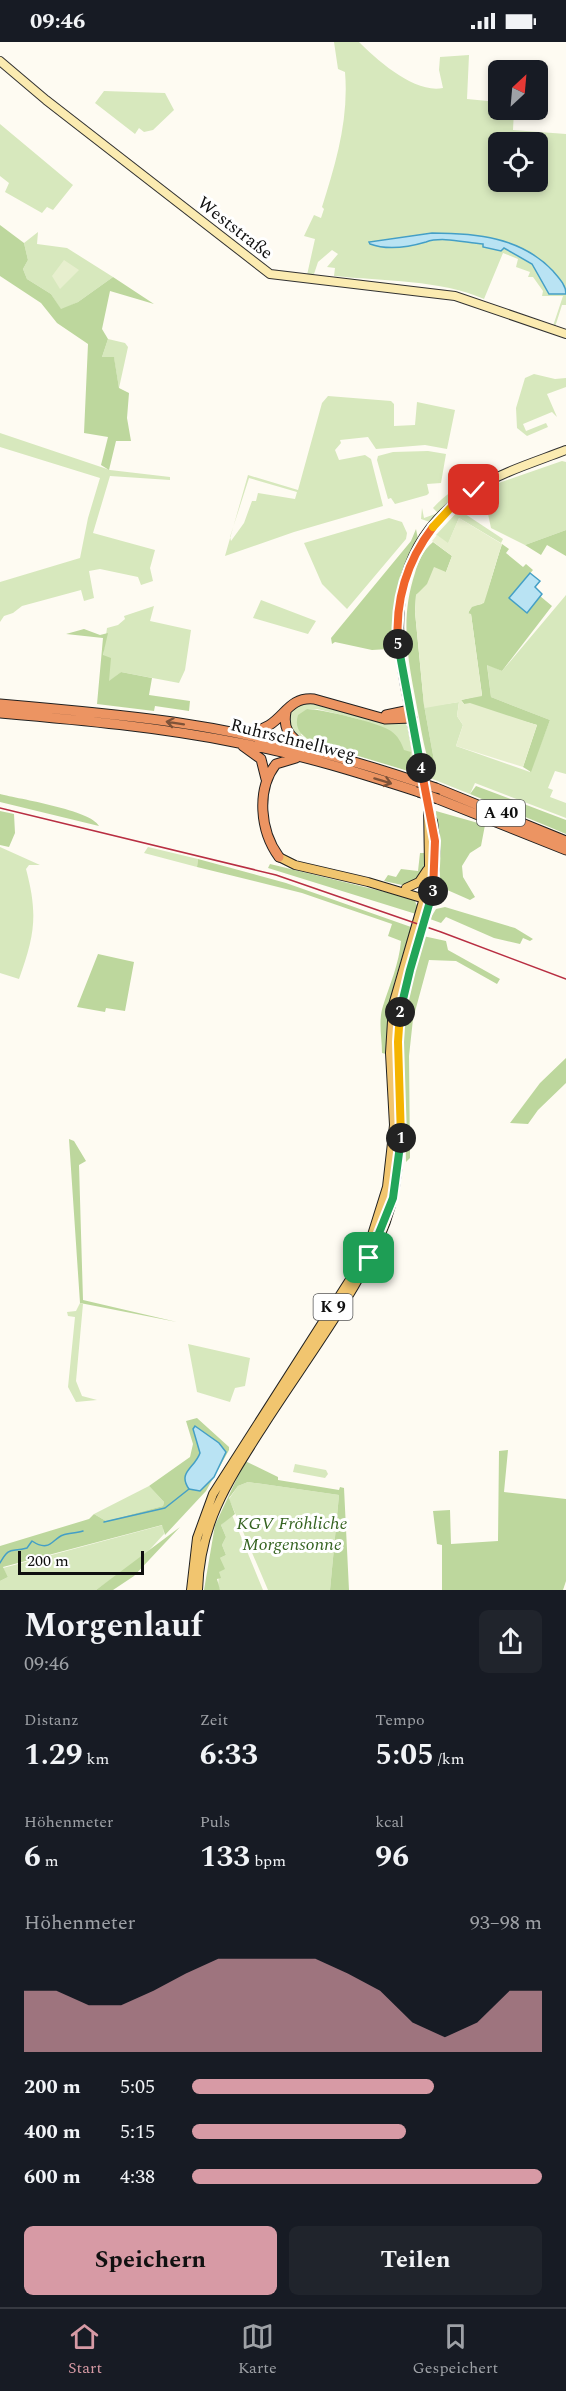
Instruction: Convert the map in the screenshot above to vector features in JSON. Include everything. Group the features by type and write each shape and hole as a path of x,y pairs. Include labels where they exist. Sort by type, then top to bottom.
{"highway":[{"path":"232,733 271,727 296,701 308,699 373,716 411,714"},
{"name":"Ruhrschnellweg","path":"0,704 162,721 232,733 418,782 566,841"},
{"path":"287,710 285,722 288,733 309,754"},
{"name":"Ruhrschnellweg","path":"0,713 128,725 309,754 438,799 566,850"},
{"path":"237,742 261,759 266,773 264,821 270,842 279,857"},
{"path":"265,784 278,762 309,754"}],"main road":[{"name":"K 9","path":"411,714 428,804 428,897"},
{"name":"K 9","path":"191,1590 194,1555 205,1511 216,1487 244,1450 364,1267 386,1221 392,1184 394,1132 390,1053 393,1005 428,897 436,860 434,825 428,804"},
{"path":"279,857 295,866 428,897"},
{"path":"406,888 419,882 429,866"},
{"path":"368,882 406,888 428,897"},
{"name":"K 9","path":"198,1590 201,1555 210,1520 244,1450"}],"street":[{"name":"Weststraße","path":"0,61 46,100 270,274 455,296 566,334"},
{"name":"K 9","path":"411,714 398,652 397,626 403,587 419,548 441,517 474,490 511,471 566,450"}],"green space":[{"path":"334,42 359,42 397,74 421,86 432,88 443,88 439,70 440,57 469,55 467,99 488,101 488,120 514,120 513,130 540,132 488,132 488,192 548,192 548,133 566,134 566,305 562,305 555,327 553,326 563,296 542,296 543,291 533,277 528,277 530,272 516,267 518,259 503,253 484,299 450,288 431,285 334,276 335,268 327,267 338,254 332,250 318,262 314,274 307,275 315,239 304,236 314,215 321,218 324,209 322,207 343,124 345,72 338,69"},
{"path":"104,91 165,93 174,110 153,130 144,132 139,128 135,134 95,103"},
{"path":"0,124 73,185 53,210 47,207 42,213 5,192 9,183 0,176"},
{"path":"0,225 24,243 28,260 23,269 27,279 51,294 61,309 78,302 113,277 154,304 110,291 102,329 108,339 102,357 114,357 119,388 129,393 127,418 131,441 116,441 109,470 101,465 108,437 84,433 88,344 57,323 41,303 0,276"},
{"path":"38,232 37,244 67,248 113,277 78,302 61,310 51,294 27,279 23,269 28,260 24,243"},
{"path":"64,260 79,270 60,289 52,276"},
{"path":"108,339 125,343 128,347 119,388 114,358 102,357"},
{"path":"534,374 555,379 566,378 566,387 547,394 557,417 552,412 523,424 526,431 546,423 548,427 527,436 517,428 516,408 525,378"},
{"path":"328,396 391,401 394,404 394,426 415,425 417,402 455,410 447,449 425,445 376,449 368,437 340,440 341,443 335,450 339,460 365,455 371,459 383,506 294,532 225,556 230,538 231,541 244,523 252,501 256,501 258,493 295,499 297,492 249,478 233,527 248,475 298,490 322,403"},
{"path":"0,433 110,470 170,477 170,480 110,476 93,533 155,550 150,568 153,581 141,585 138,577 100,569 89,571 94,598 84,601 81,590 22,606 4,616 0,622 0,582 80,558 88,518 100,478 0,447"},
{"path":"428,451 446,454 441,483 427,484 429,493 427,495 395,504 391,498 388,499 377,460 378,456 393,452"},
{"path":"562,461 566,462 566,530 525,545 491,528 488,514 493,485"},
{"path":"474,480 476,483 451,501 433,520 430,522 421,519 422,508 424,518 438,513 433,508 442,499 457,488"},
{"path":"459,510 503,539 501,543 459,518 448,544 436,535"},
{"path":"389,518 402,522 407,533 406,539 347,609 322,584 304,543"},
{"path":"459,518 502,544 484,603 472,607 468,613 471,614 482,696 461,700 464,704 470,703 537,725 523,767 456,746 463,725 457,716 459,702 425,708 424,705 415,612 416,595 427,584 434,567 446,572 452,556 432,541 437,535 448,543"},
{"path":"416,529 418,539 400,582 394,609 393,642 389,649 372,650 335,642 332,644 331,638 411,541"},
{"path":"566,530 566,556 547,545 541,555 525,545"},
{"path":"433,542 452,556 446,572 416,595 415,612 424,705 435,766 433,770 426,754 421,730 409,664 406,628 410,592 416,569 424,552"},
{"path":"502,544 509,549 506,553 523,567 526,564 533,570 509,598 527,612 540,596 552,606 502,671 487,665 491,697 550,720 531,772 523,767 537,725 464,704 461,700 482,695 471,614 468,614 471,606 482,604"},
{"path":"566,595 566,774 555,771 548,788 553,790 550,797 566,803 566,818 475,783 470,794 430,778 435,766 424,705 419,611 438,705 459,702 457,716 463,725 456,746 530,772 550,720 491,697 487,664 502,671"},
{"path":"261,600 316,621 308,634 253,618"},
{"path":"154,606 150,621 191,630 185,670 179,683 121,672 109,682 103,656 107,628 118,625 125,619 124,616"},
{"path":"84,629 100,635 108,633 103,655 111,658 109,681 121,672 152,678 149,695 190,701 189,711 155,706 154,711 97,704 103,638 66,634"},
{"path":"309,701 405,723 409,729 417,774 408,771 410,767 404,752 395,741 374,725 361,720 317,709 307,709 301,735 312,742 296,734 290,725 289,714 292,708"},
{"path":"307,709 350,717 391,731 399,739 404,750 411,752 408,771 312,742 302,734 297,724 298,715"},
{"path":"476,786 566,820 566,834 470,794"},
{"path":"0,794 69,810 93,820 99,826 0,802"},
{"path":"0,811 14,814 15,833 9,847 0,845"},
{"path":"436,811 485,825 481,846 470,853 462,866 463,877 475,897 470,900 445,889 440,879"},
{"path":"0,847 40,865 29,865 26,869 32,899 33,924 29,950 19,979 0,973"},
{"path":"148,847 198,859 197,867 144,853"},
{"path":"420,853 426,853 424,870 415,882 402,885 384,881 388,875 396,877 401,869 418,871"},
{"path":"198,859 286,883 411,927 394,984 386,1054 382,1053 381,1018 401,941 388,936 392,924 302,893 197,867"},
{"path":"270,864 414,899 418,908 416,914 268,868"},
{"path":"445,907 515,928 533,939 530,941 523,938 520,944 494,938 446,917 441,923 430,919 436,909"},
{"path":"423,936 446,941 448,950 500,979 497,984 456,961 429,960 413,1019 409,1056 410,1158 406,1162 403,1022"},
{"path":"98,954 134,962 125,1011 106,1008 105,1012 77,1007"},
{"path":"566,1058 566,1083 538,1110 528,1124 510,1123 540,1083"},
{"path":"69,1139 74,1141 86,1161 79,1165 83,1300 177,1322 80,1303"},
{"path":"80,1303 83,1304 76,1381 82,1396 97,1400 76,1402 68,1387 75,1317 68,1316 67,1312 76,1311"},
{"path":"188,1344 250,1358 245,1386 235,1388 230,1402 197,1392"},
{"path":"197,1418 229,1447 229,1450 206,1491 165,1535 162,1525 3,1567 8,1577 0,1581 0,1546 89,1519 94,1514 106,1521 163,1506 164,1502 149,1486 190,1457 193,1444 186,1421"},
{"path":"508,1450 504,1492 566,1499 566,1581 563,1590 442,1590 442,1545 437,1544 433,1511 450,1510 451,1544 498,1541 499,1451"},
{"path":"245,1461 278,1477 278,1480 339,1490 340,1487 344,1488 349,1590 330,1590 339,1495 248,1482 238,1486 229,1498 235,1514 221,1525 226,1537 222,1545 226,1555 220,1558 225,1569 219,1572 221,1578 217,1579 220,1590 204,1590 215,1525"},
{"path":"295,1464 326,1470 328,1474 325,1478 293,1472"},
{"name":"KGV Fröhliche Morgensonne","path":"248,1482 339,1495 330,1590 268,1590 229,1499 238,1486"},
{"path":"149,1486 164,1502 163,1506 106,1521 94,1514"},
{"path":"232,1515 263,1590 220,1590 218,1586 220,1558 226,1555 222,1545 226,1537 221,1525"},
{"path":"163,1525 164,1534 143,1557 96,1590 0,1590 0,1581 8,1577 3,1568"},
{"path":"180,1527 134,1576 113,1590 96,1590"}],"water":[{"path":"432,233 481,236 512,244 527,251 553,271 560,279 566,294 549,294 532,264 504,248 501,251 483,247 483,244 447,240 433,240 392,248 377,246 369,242"},
{"path":"530,573 540,581 535,587 542,594 527,613 509,598"},
{"path":"195,1426 219,1443 226,1452 214,1477 200,1491 189,1489 185,1478 200,1453 193,1429"}],"waterway":[{"path":"104,1522 165,1508 189,1489"},
{"path":"0,1563 9,1552 27,1548 32,1541 43,1546 63,1535 83,1531"}],"railway":[{"path":"0,808 276,875 441,932 566,979"}],"route":[{"path":"369,1258 386,1221 397,1182 401,1138 398,1056 401,1005 428,912 436,866 431,808 428,804 398,652 398,610 411,562 423,541 441,517 455,503 474,490"}]}
